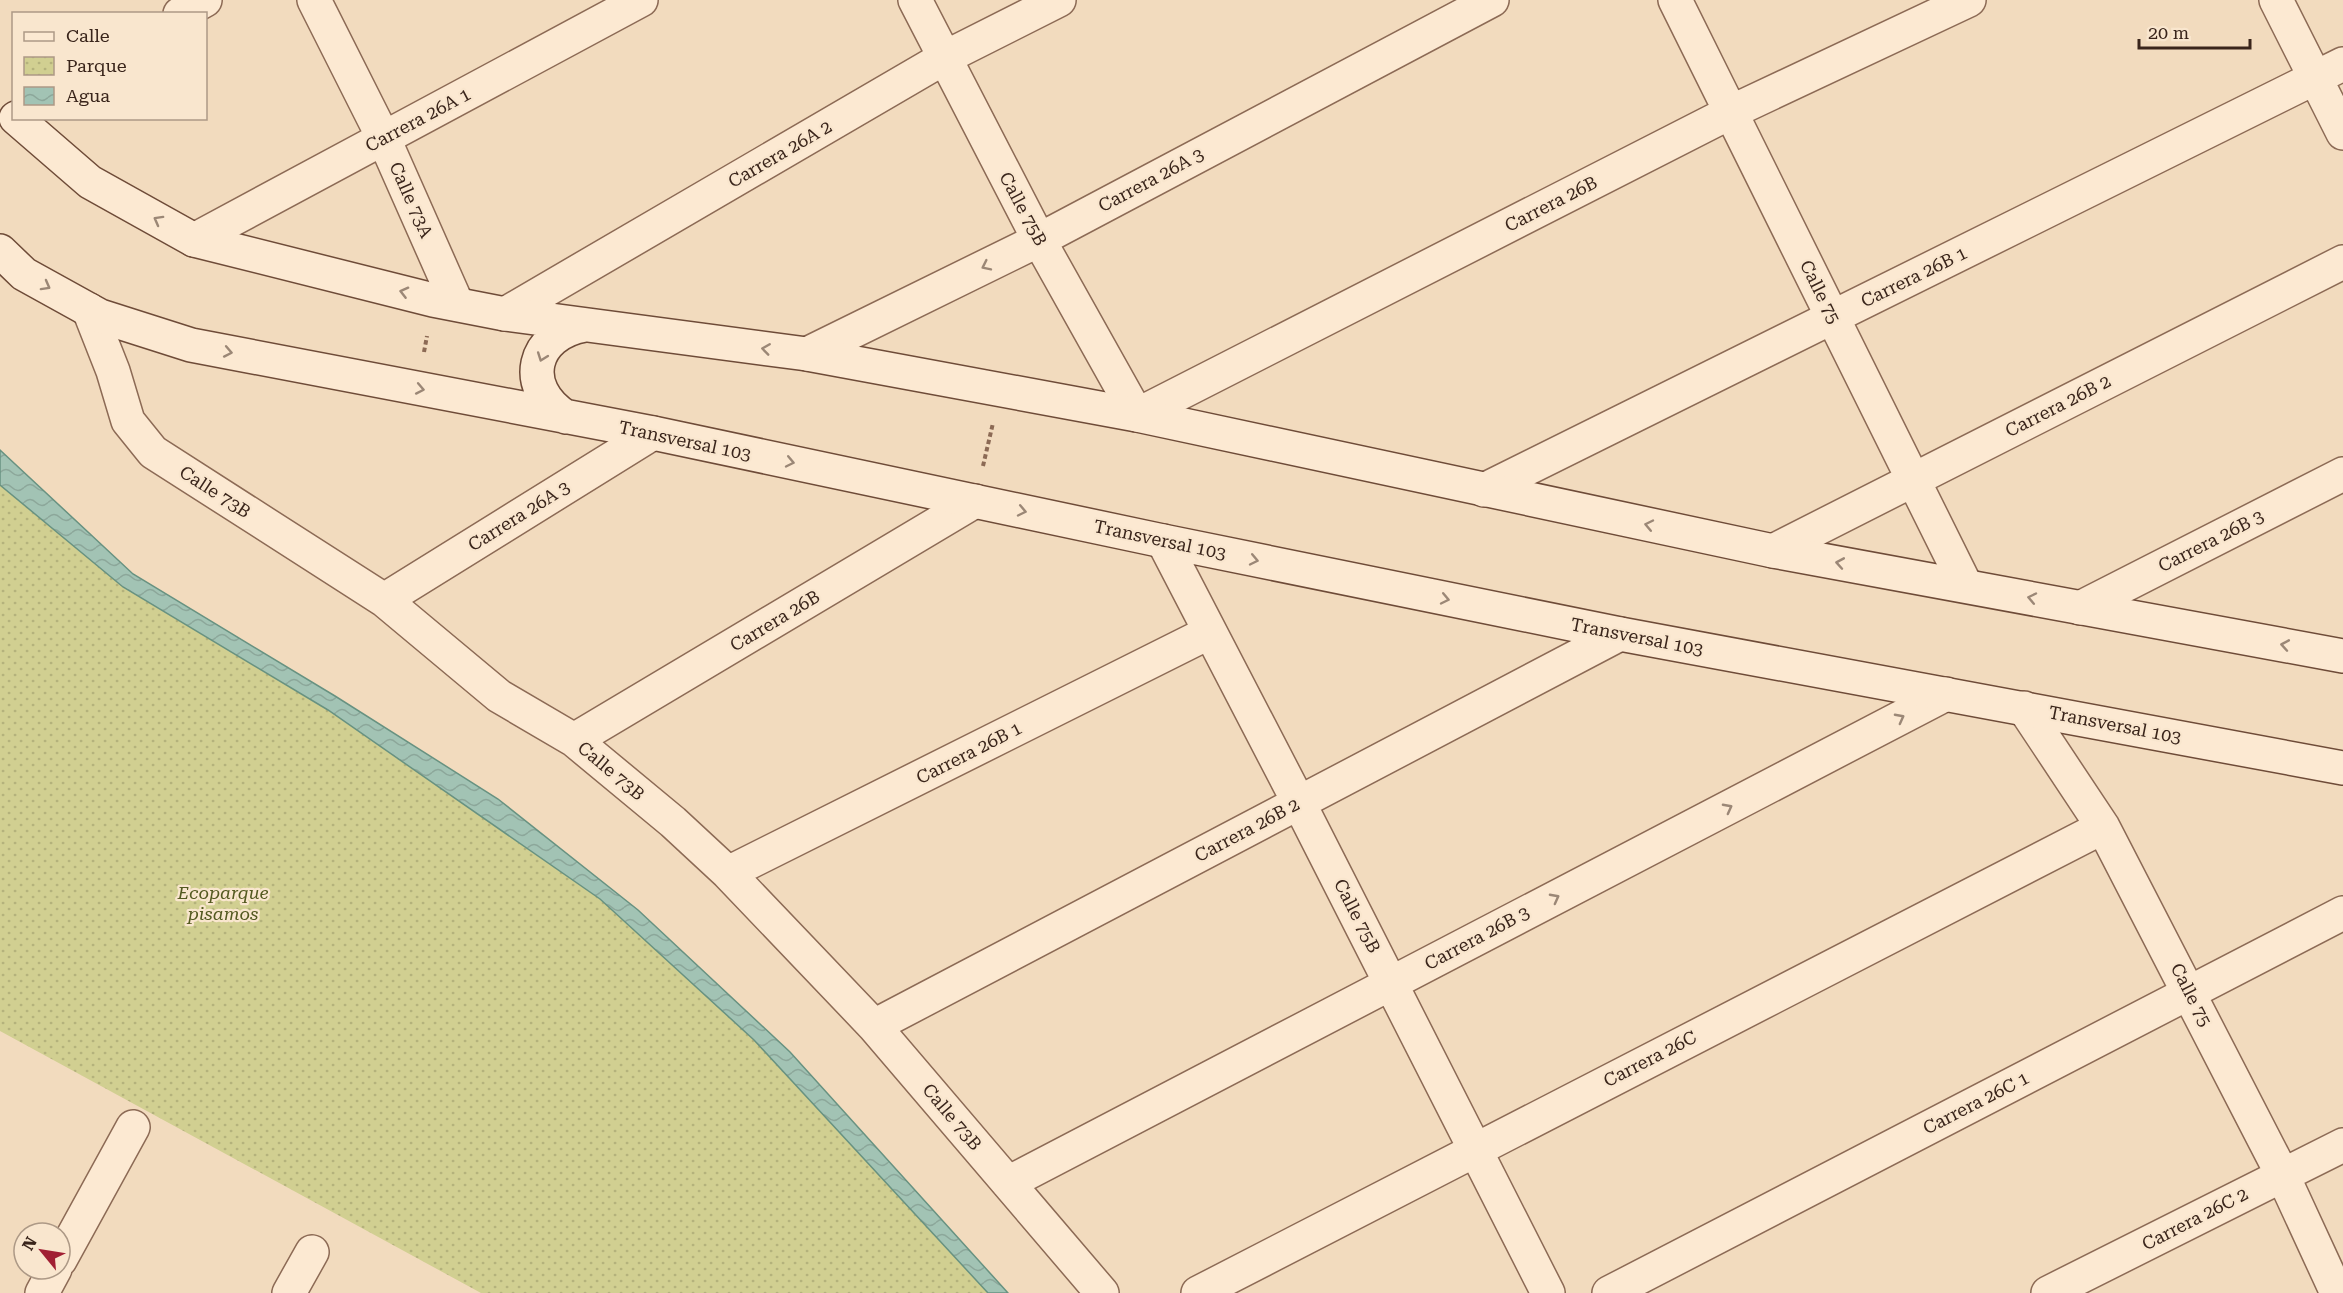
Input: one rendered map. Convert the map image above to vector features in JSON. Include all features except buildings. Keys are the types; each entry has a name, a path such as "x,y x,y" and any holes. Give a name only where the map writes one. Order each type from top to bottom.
{"street":[{"path":"184,12 206,0"},
{"name":"Calle 73A","path":"314,0 384,139 445,302"},
{"name":"Carrera 26A 1","path":"194,240 641,0"},
{"name":"Calle 75B","path":"915,0 1039,240 1137,415"},
{"name":"Carrera 26A 2","path":"505,314 944,58 1059,0"},
{"name":"Carrera 26A 3","path":"807,354 1039,240 1491,0"},
{"name":"Calle 75","path":"1675,0 1965,584"},
{"name":"Carrera 26B","path":"1137,415 1731,112 1969,0"},
{"path":"2276,0 2329,71 2343,133"},
{"name":"Carrera 26B 1","path":"1484,490 2329,71"},
{"path":"22,120 90,182 194,240 445,302 505,314 807,354 1137,415 1773,551 1965,584 2079,608 2343,656"},
{"name":"Transversal 103","path":"0,251 24,274 100,316 191,345 653,433 1163,541 1620,634 2343,768"},
{"name":"Carrera 26B 2","path":"1773,551 2343,262"},
{"name":"Calle 73B","path":"89,310 113,371 128,421 153,452 384,600 499,696 574,740 673,822 728,873 874,1026 1102,1293"},
{"path":"566,417 555,410 542,395 538,383 538,363 547,344 556,335 571,327 585,325"},
{"name":"Carrera 26A 3","path":"384,600 653,433"},
{"name":"Carrera 26B 3","path":"2079,608 2343,474"},
{"name":"Carrera 26B","path":"574,740 975,501"},
{"name":"Calle 75B","path":"1163,541 1548,1293"},
{"name":"Carrera 26B 1","path":"728,873 1210,632"},
{"name":"Carrera 26B 2","path":"874,1026 1620,634"},
{"name":"Carrera 26B 3","path":"1008,1183 1946,694"},
{"name":"Calle 75","path":"2024,708 2103,827 2283,1176 2337,1293"},
{"name":"Carrera 26C","path":"1198,1293 2103,827"},
{"name":"Carrera 26C 1","path":"1609,1293 2343,913"},
{"path":"72,1238 133,1127"},
{"name":"Carrera 26C 2","path":"2048,1293 2343,1145"},
{"path":"290,1293 312,1252"}],"path":[{"path":"418,388 445,302"},
{"path":"975,501 1000,390"}],"green space":[{"name":"Ecoparque pisamos","path":"0,485 123,587 328,710 600,899 754,1040 988,1293 481,1293 0,1031"}],"water":[{"path":"0,450 133,574 335,696 498,799 638,910 790,1052 1008,1293 988,1293 754,1040 600,899 328,710 123,587 0,485"}]}
